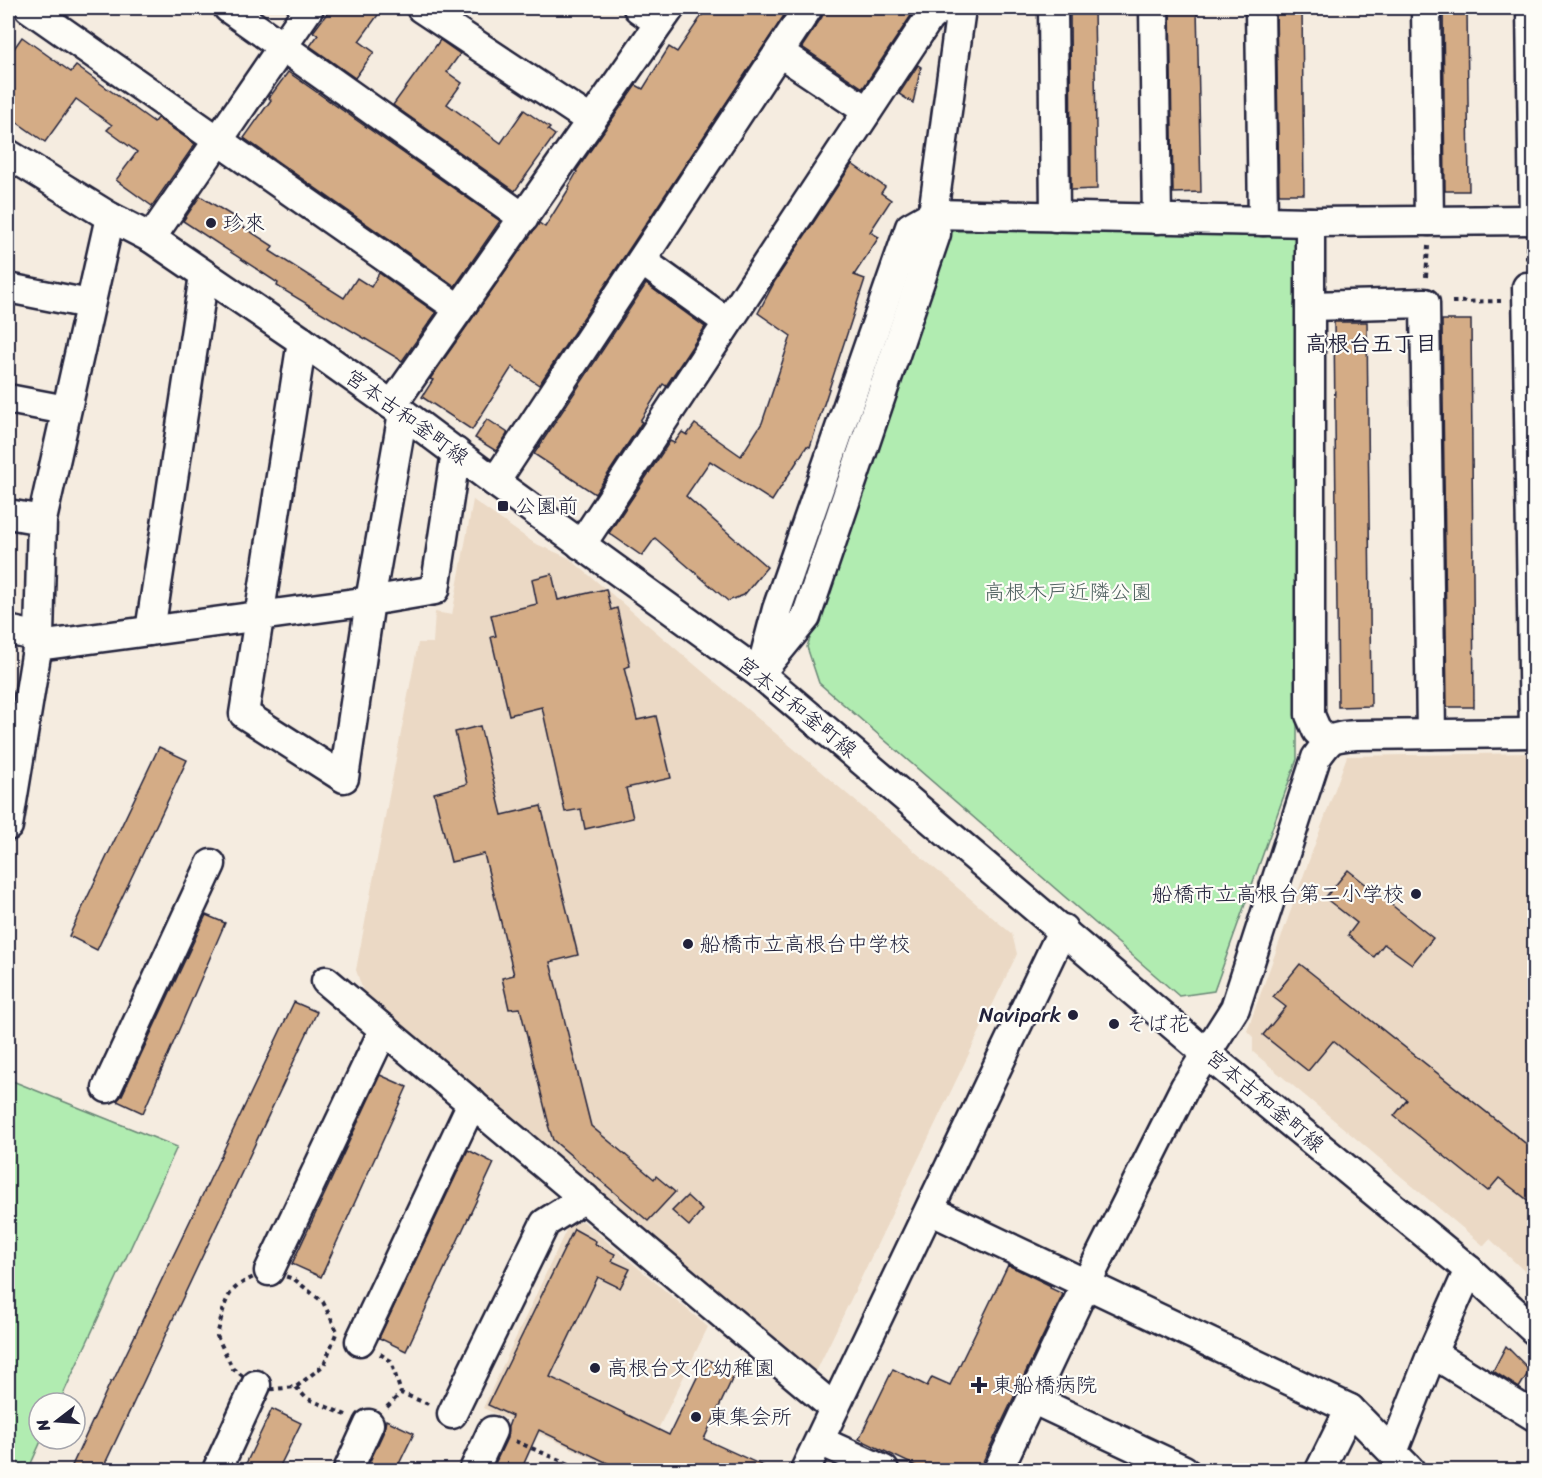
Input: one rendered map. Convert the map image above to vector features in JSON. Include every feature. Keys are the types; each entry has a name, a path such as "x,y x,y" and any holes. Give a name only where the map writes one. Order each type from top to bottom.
{"street":[{"path":"29,8 459,309"},
{"path":"228,8 524,218"},
{"path":"151,238 309,8"},
{"path":"421,8 590,120"},
{"path":"495,482 808,8"},
{"path":"581,545 929,18 941,8"},
{"path":"760,674 806,617 936,234 933,214 961,8"},
{"path":"1053,8 1055,217"},
{"path":"1154,8 1157,219"},
{"path":"1260,8 1263,221"},
{"path":"1426,8 1430,221"},
{"path":"933,214 1310,222 1532,220 1531,8"},
{"path":"302,341 244,714 344,778 398,409 459,309 590,120 656,13"},
{"path":"779,52 867,111"},
{"name":"宮本古和釜町線","path":"8,154 110,217 151,238 302,341 760,674 1063,929 1207,1054 1469,1270 1534,1330"},
{"path":"8,826 12,775 39,641 42,520 110,217"},
{"path":"1310,222 1310,715 1317,731 1328,741"},
{"path":"642,261 727,322"},
{"path":"150,631 204,275"},
{"path":"8,288 89,304"},
{"path":"998,1470 1086,1284 1185,1087 1235,1008 1316,758 1328,741 1336,737 1356,735 1534,733 1530,291"},
{"path":"1310,306 1425,303 1431,734"},
{"path":"8,399 66,411"},
{"path":"8,630 39,641 150,631 435,590 456,452"},
{"path":"8,514 42,520"},
{"path":"107,1088 211,864"},
{"path":"805,1470 1063,929"},
{"path":"326,981 834,1408"},
{"path":"269,1271 384,1029"},
{"path":"360,1341 472,1103"},
{"path":"452,1414 545,1223 585,1198"},
{"path":"930,1210 1350,1409 1402,1461 1432,1353 1469,1270"},
{"path":"1432,1353 1534,1416"},
{"path":"217,1470 256,1385"},
{"path":"1032,1399 1184,1470"},
{"path":"1320,1470 1350,1409"},
{"path":"348,1470 369,1424"},
{"path":"474,1470 492,1431"},
{"path":"820,1441 884,1470"}],"path":[{"path":"1430,221 1425,303 1530,291 1532,220"},
{"path":"269,1271 294,1279 323,1302 338,1331 324,1365 296,1387 263,1390 256,1385 233,1368 217,1336 227,1296 246,1279 269,1271"}],"shaded area":[{"name":"船橋市立高根台中学校","path":"473,500 534,543 569,558 1012,934 1017,954 813,1378 366,1000 356,970 418,643 433,643 435,612 452,615"},
{"name":"船橋市立高根台第二小学校","path":"1534,753 1534,1280 1490,1239 1484,1246 1253,1052 1253,1037 1247,1031 1347,756"},
{"name":"高根台文化幼稚園","path":"583,1221 708,1327 638,1470 619,1470 483,1408 569,1224"}],"green space":[{"name":"高根木戸近隣公園","path":"953,231 1298,231 1297,759 1214,991 1179,996 819,683 807,647 946,239"},
{"path":"10,1080 177,1147 65,1391 27,1391 27,1451 37,1451 29,1468 8,1458 8,1089"}],"building":[{"path":"331,8 383,8 359,41 374,52 355,78 310,46 318,35 313,32"},
{"path":"707,8 789,8 539,385 512,367 472,430 422,397 433,380 430,379 539,223 545,227 570,187 576,171 636,85 643,89 669,47 677,52"},
{"path":"824,8 916,8 863,88 802,47 822,17"},
{"path":"1070,8 1094,8 1097,189 1071,190"},
{"path":"1170,8 1197,8 1201,192 1173,193"},
{"path":"1276,8 1302,8 1304,194 1279,194"},
{"path":"1443,8 1467,8 1469,191 1445,191"},
{"path":"22,37 71,72 76,66 154,122 157,118 195,144 152,206 116,180 137,152 107,130 112,125 76,99 45,142 8,116 8,57"},
{"path":"440,40 460,54 447,72 462,83 447,104 501,143 524,110 550,128 548,130 555,135 515,191 393,105"},
{"path":"918,65 921,67 913,103 899,94"},
{"path":"288,72 500,221 455,286 244,138"},
{"path":"852,164 885,187 881,193 891,200 870,232 879,237 854,275 865,279 810,447 807,446 772,501 710,461 686,496 767,567 744,595 728,601 655,538 642,556 609,533 670,441 674,443 682,432 687,435 695,424 741,456 762,423 791,336 758,313 775,281"},
{"path":"200,196 239,220 237,223 273,246 270,251 344,298 357,278 371,287 379,273 436,313 402,361 277,286 278,283 183,221"},
{"path":"646,284 705,327 666,386 663,384 640,421 642,422 595,494 534,454"},
{"path":"1442,320 1471,320 1474,707 1447,707"},
{"path":"1334,322 1367,322 1371,706 1338,707"},
{"path":"487,419 508,433 496,451 475,438"},
{"path":"552,574 558,600 606,589 611,610 617,608 630,666 624,668 637,720 656,716 671,778 626,788 633,818 585,829 581,809 565,812 542,707 509,715 491,637 496,636 491,615 537,604 532,579"},
{"path":"480,726 502,815 541,806 578,955 550,962 591,1126 654,1179 656,1176 675,1192 648,1221 553,1140 520,1008 509,1009 502,978 514,975 484,854 451,862 434,793 467,784 455,732"},
{"path":"159,747 187,760 97,950 69,936"},
{"path":"1348,870 1433,938 1412,964 1384,944 1374,957 1348,935 1357,923 1325,898"},
{"path":"206,915 225,923 143,1113 117,1101 122,1095"},
{"path":"1300,964 1534,1150 1534,1205 1499,1178 1488,1191 1394,1116 1407,1100 1333,1041 1308,1071 1263,1035 1286,1007 1273,997"},
{"path":"294,1002 317,1012 102,1470 70,1470 79,1451 87,1451 87,1433"},
{"path":"380,1075 407,1087 321,1277 292,1264"},
{"path":"468,1150 494,1163 406,1351 379,1338"},
{"path":"687,1196 702,1210 689,1226 672,1211"},
{"path":"574,1229 596,1241 595,1244 615,1254 612,1261 630,1269 620,1288 598,1277 550,1377 669,1435 706,1359 735,1373 704,1439 772,1470 622,1470 539,1430 521,1470 492,1470 507,1438 512,1416 488,1405"},
{"path":"1008,1265 1063,1294 979,1470 924,1470 859,1439 893,1369 927,1386 932,1377 950,1385"},
{"path":"1506,1346 1530,1370 1519,1388 1493,1371"},
{"path":"272,1409 301,1423 278,1470 243,1470"},
{"path":"386,1420 414,1433 396,1470 366,1470 384,1431"}],"place":[{"name":"珍來","path":"211,223"},
{"name":"公園前","path":"503,506"},
{"name":"船橋市立高根台第二小学校","path":"1416,894"},
{"name":"船橋市立高根台中学校","path":"688,944"},
{"name":"Navipark","path":"1073,1015"},
{"name":"そば花","path":"1114,1024"},
{"name":"高根台文化幼稚園","path":"595,1368"},
{"name":"東船橋病院","path":"979,1385"},
{"name":"東集会所","path":"696,1417"}],"district":[{"name":"高根台五丁目","path":"1371,343"}]}
